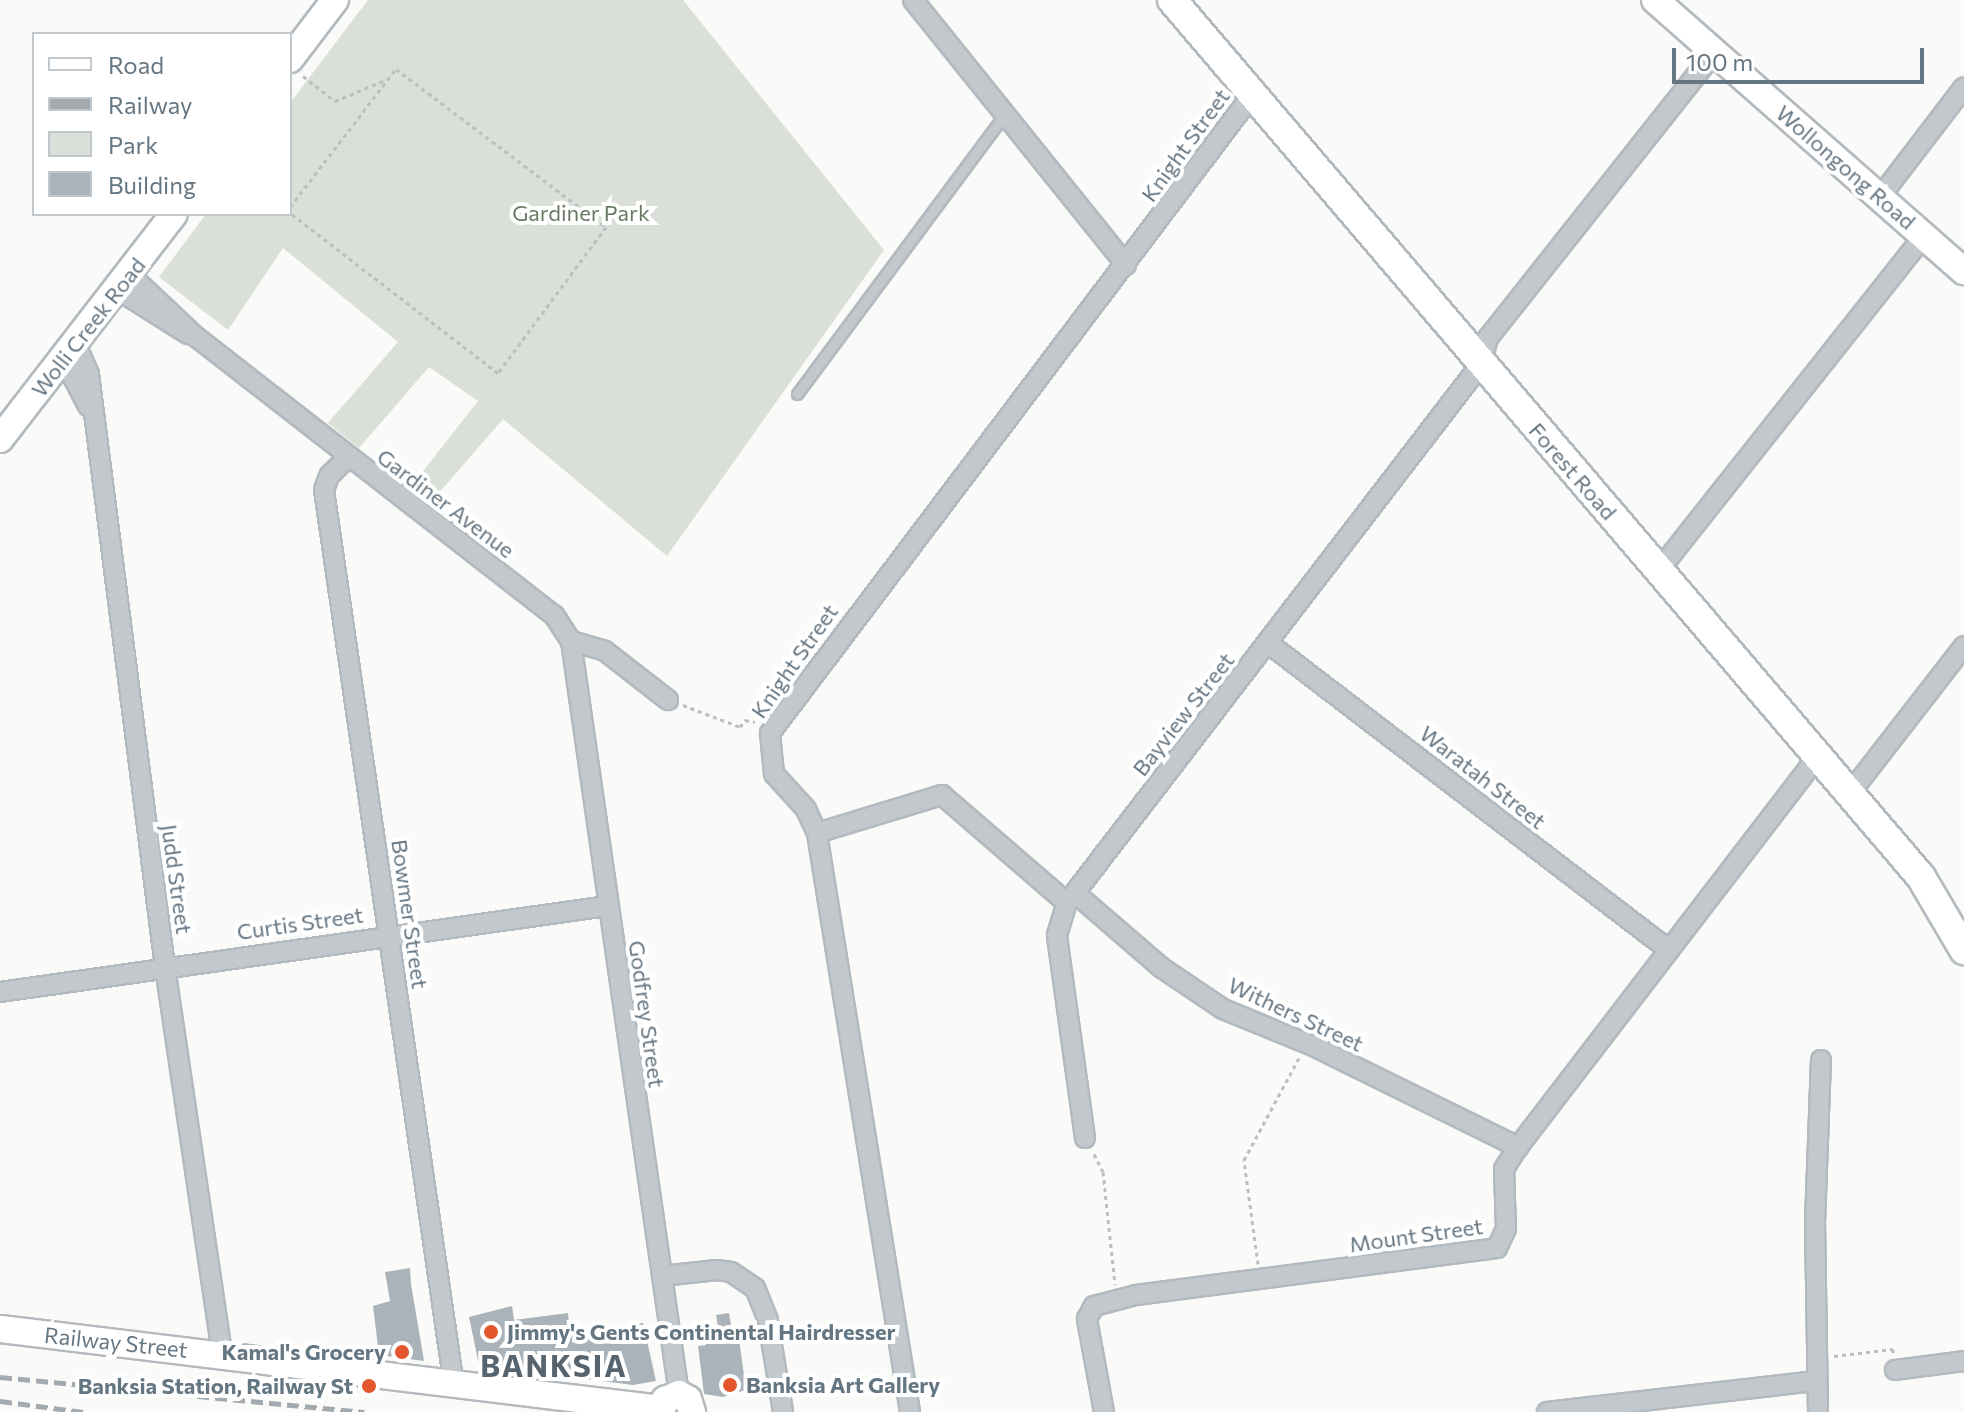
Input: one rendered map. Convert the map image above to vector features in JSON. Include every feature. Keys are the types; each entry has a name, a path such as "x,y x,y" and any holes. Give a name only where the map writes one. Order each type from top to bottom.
{"main road":[{"name":"Forest Road","path":"1172,0 1921,877 1964,950"}],"street":[{"path":"295,66 335,0"},
{"path":"913,0 1126,265"},
{"name":"Wollongong Road","path":"1655,0 1964,271"},
{"name":"Bayview Street","path":"1085,1138 1057,935 1071,898 1481,364 1488,338 1715,52"},
{"path":"1880,197 1964,87"},
{"name":"Knight Street","path":"910,1412 817,833 806,809 774,774 770,733 928,519 1126,265 1252,95"},
{"name":"Wolli Creek Road","path":"0,439 173,216"},
{"path":"1659,570 1924,236"},
{"name":"Gardiner Avenue","path":"124,282 347,458 554,615 571,641"},
{"name":"Judd Street","path":"70,352 89,374 89,409 165,967 222,1354"},
{"name":"Bowmer Street","path":"347,458 329,476 324,490 454,1385"},
{"path":"571,641 605,651 668,700"},
{"name":"Godfrey Street","path":"571,641 662,1276 673,1407"},
{"name":"Waratah Street","path":"1268,643 1669,950"},
{"path":"1850,793 1964,646"},
{"name":"Mount Street","path":"1104,1412 1087,1319 1094,1306 1260,1279 1493,1251 1506,1235 1503,1177 1518,1147 1818,756"},
{"name":"Withers Street","path":"817,833 942,795 1176,979 1223,1009 1307,1044 1518,1147"},
{"name":"Curtis Street","path":"0,992 607,906"},
{"path":"1818,1412 1816,1358 1821,1060"},
{"path":"662,1276 717,1270 731,1272 755,1288 768,1321 783,1412"},
{"path":"0,1320 0,1330"},
{"name":"Railway Street","path":"0,1330 222,1354 454,1385 673,1407"},
{"path":"1895,1370 1964,1361"},
{"path":"1547,1412 1816,1381"}],"lane":[{"path":"797,394 1006,113"}],"path":[{"path":"295,66 322,96 335,101 385,80"},
{"path":"292,204 396,69 606,227 498,373 292,215"},
{"path":"668,700 740,727 745,720"},
{"path":"1260,1279 1244,1160 1307,1044"},
{"path":"1085,1138 1103,1172 1116,1300"},
{"path":"1816,1358 1893,1349 1895,1370"}],"green space":[{"name":"Gardiner Park","path":"368,0 683,0 884,250 667,556 503,419 433,500 413,484 478,401 429,367 359,448 328,423 398,342 283,248 228,330 159,277 205,216 292,216 292,100"}],"building":[{"path":"410,1268 424,1361 379,1355 373,1306 390,1301 385,1272"},
{"path":"512,1306 514,1320 568,1313 569,1323 577,1322 579,1333 643,1323 656,1381 633,1385 479,1365 469,1317"},
{"path":"729,1313 732,1332 738,1331 746,1390 723,1397 704,1394 698,1346 706,1345 705,1335 719,1333 716,1315"}],"railway":[{"path":"0,1377 364,1412"},
{"path":"0,1401 83,1412"}],"place":[{"name":"Jimmy's Gents Continental Hairdresser","path":"491,1332"},
{"name":"Kamal's Grocery","path":"402,1352"},
{"name":"Banksia Art Gallery","path":"730,1385"},
{"name":"Banksia Station, Railway St","path":"369,1386"}],"district":[{"name":"BANKSIA","path":"554,1365"}]}
